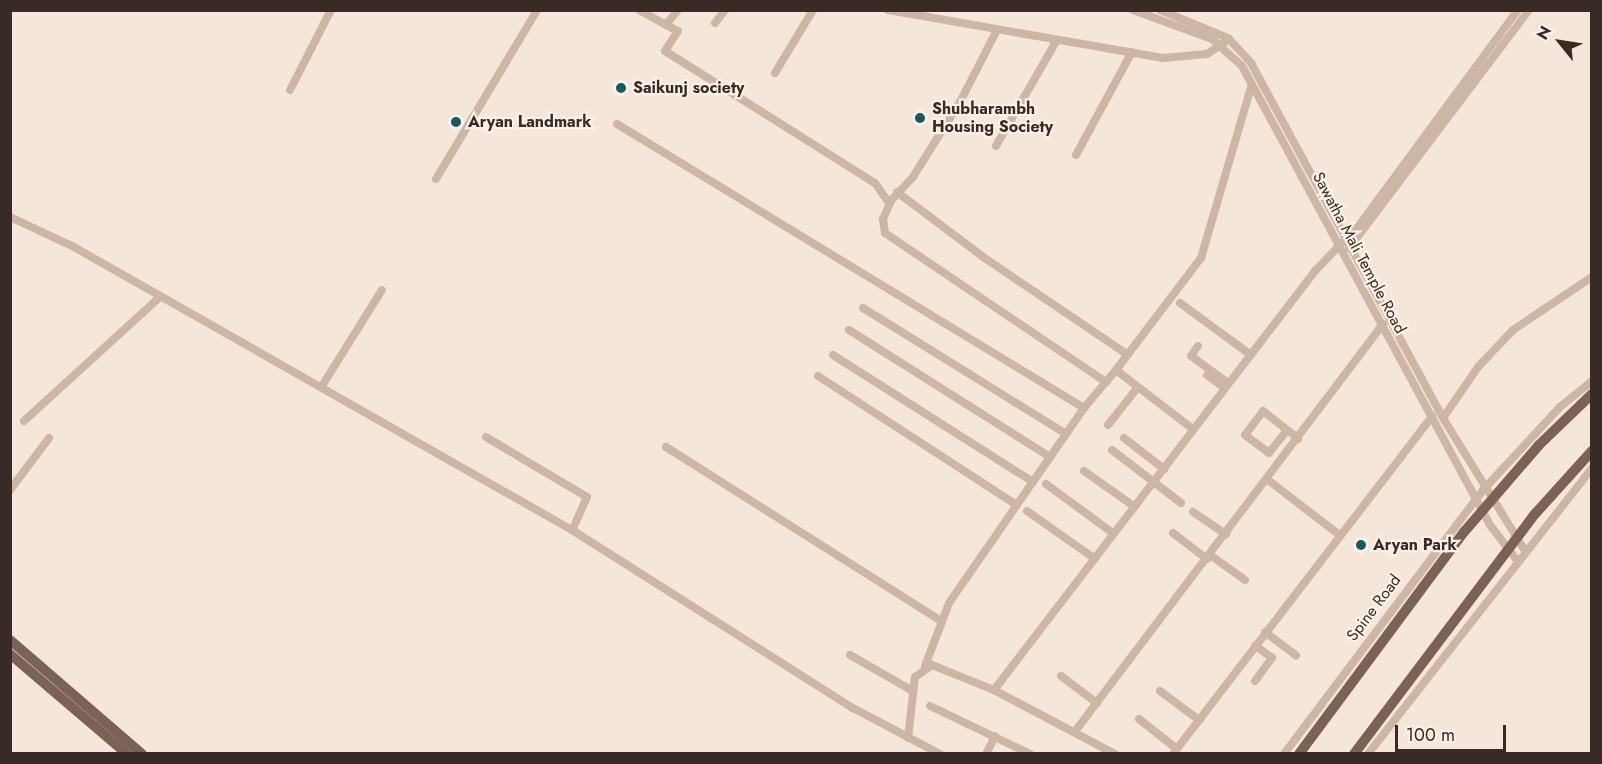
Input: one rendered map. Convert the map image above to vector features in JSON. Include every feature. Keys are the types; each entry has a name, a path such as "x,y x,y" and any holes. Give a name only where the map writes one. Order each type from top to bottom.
{"main road":[{"name":"Spine Road","path":"1299,753 1482,510 1539,445 1592,394"},
{"path":"1354,753 1516,538 1592,451"},
{"path":"1535,514 1545,522"},
{"path":"10,640 142,753"},
{"path":"10,654 128,753"}],"street":[{"path":"290,90 332,10"},
{"path":"436,179 537,10"},
{"path":"639,10 678,31 665,51 879,189 889,203"},
{"path":"666,25 678,10"},
{"path":"715,23 725,10"},
{"path":"775,73 813,10"},
{"path":"888,10 1056,40 1184,58 1225,42"},
{"name":"Sawatha Mali Temple Road","path":"1133,10 1225,42 1252,84 1484,489 1524,549"},
{"name":"Sawatha Mali Temple Road","path":"1160,10 1225,42 1251,63 1383,324 1482,510 1516,559"},
{"path":"1345,246 1518,10"},
{"path":"994,690 1251,355 1345,246 1529,10"},
{"path":"997,30 960,102 913,177 889,203 883,219 890,238 1106,382"},
{"path":"996,146 1056,40"},
{"path":"1076,155 1132,52"},
{"path":"909,738 915,677 925,666 940,620 1084,408 1116,370 1201,258 1252,84"},
{"path":"617,124 1084,408"},
{"path":"897,192 986,259 1127,354"},
{"path":"10,217 322,386 573,531 909,738 940,753"},
{"path":"1443,418 1507,336 1592,277"},
{"path":"322,386 382,290"},
{"path":"24,421 160,297"},
{"path":"1180,303 1251,355"},
{"path":"863,308 1066,434"},
{"path":"1076,730 1268,480 1383,324"},
{"path":"849,330 1050,457"},
{"path":"1198,346 1191,356 1227,386"},
{"path":"832,355 1033,482"},
{"path":"1116,370 1193,429"},
{"path":"1207,375 1227,386"},
{"path":"818,376 1017,505"},
{"name":"Spine Road","path":"1284,753 1476,498 1560,407 1592,381"},
{"path":"1108,425 1138,387"},
{"path":"1287,430 1269,453 1245,435 1263,411 1298,438"},
{"path":"1139,719 1175,751 1338,534 1432,416"},
{"path":"486,437 587,497 573,531"},
{"path":"10,490 49,438"},
{"path":"1124,438 1164,469"},
{"path":"666,447 940,620"},
{"path":"1112,450 1181,502"},
{"path":"1368,753 1545,522 1592,468"},
{"path":"1084,471 1135,507"},
{"path":"1268,480 1338,534"},
{"path":"1046,483 1114,534"},
{"path":"1027,511 1095,559"},
{"path":"1193,512 1226,534"},
{"path":"1173,533 1245,580"},
{"path":"1265,632 1296,655"},
{"path":"1255,681 1272,658 1256,645"},
{"path":"850,655 913,691"},
{"path":"925,666 994,690 1076,730 1115,753"},
{"path":"1061,676 1096,703"},
{"path":"1160,691 1199,720"},
{"path":"930,706 1030,753"},
{"path":"986,753 994,736"}],"place":[{"name":"Saikunj society","path":"621,88"},
{"name":"Shubharambh Housing Society","path":"920,118"},
{"name":"Aryan Landmark","path":"456,122"},
{"name":"Aryan Park","path":"1361,545"}]}
